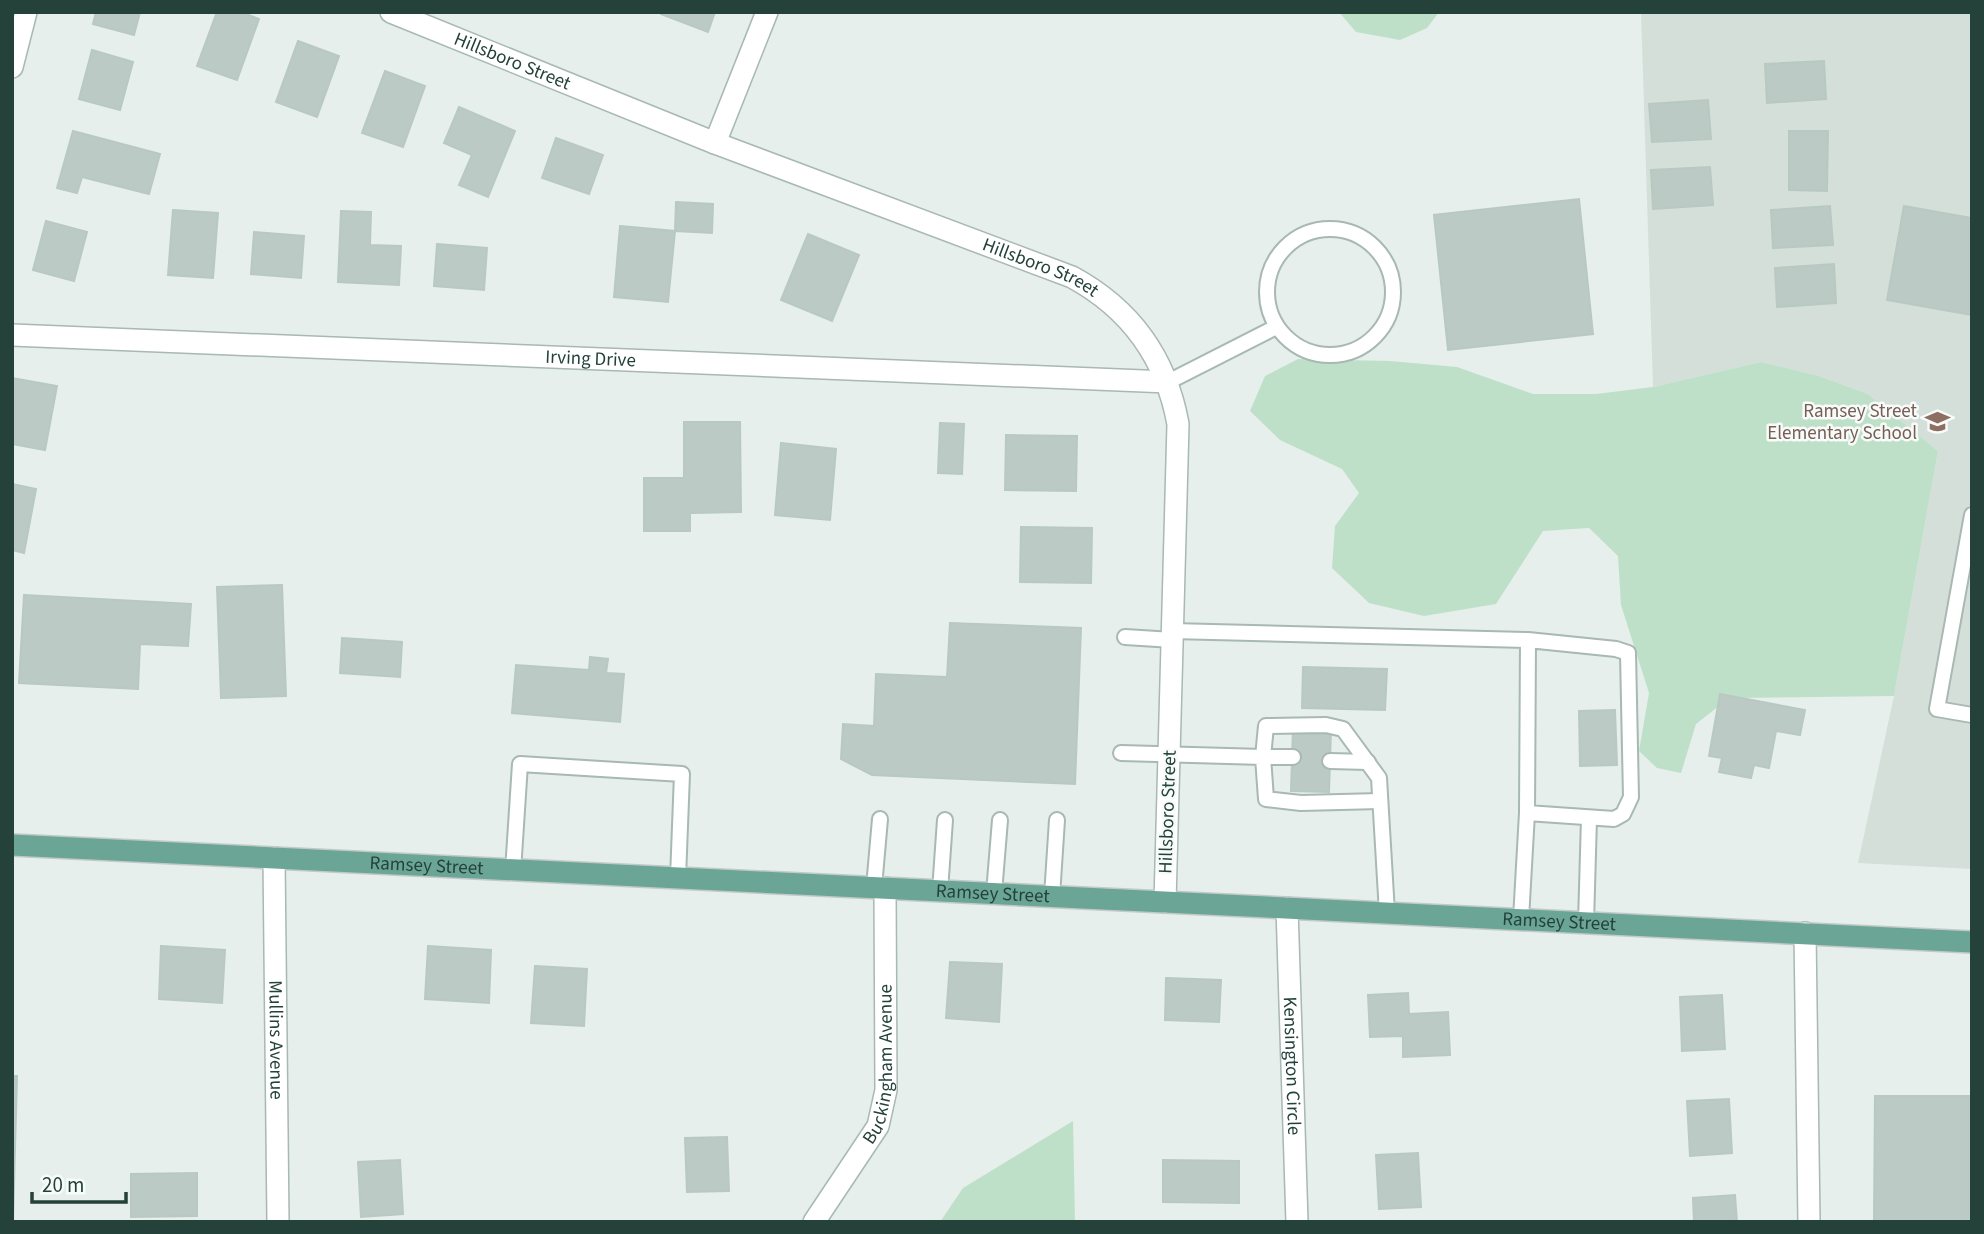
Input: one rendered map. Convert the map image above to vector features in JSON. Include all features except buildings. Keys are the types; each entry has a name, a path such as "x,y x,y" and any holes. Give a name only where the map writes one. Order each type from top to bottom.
{"main road":[{"name":"Ramsey Street","path":"12,845 1972,942"}],"street":[{"path":"12,67 26,12"},
{"name":"Hillsboro Street","path":"391,12 715,143 1072,277 1091,287 1125,315 1152,349 1168,382 1178,424 1165,902"},
{"path":"715,143 767,12"},
{"name":"Irving Drive","path":"12,335 1168,382"},
{"name":"Mullins Avenue","path":"274,858 278,1222"},
{"name":"Buckingham Avenue","path":"814,1222 878,1126 884,1105 886,1090 879,888"},
{"name":"Kensington Circle","path":"1287,908 1297,1222"},
{"path":"1805,933 1809,1222"}],"lane":[{"path":"1317,229 1338,229 1357,234 1374,246 1386,262 1393,281 1393,303 1385,323 1372,339 1354,350 1333,355 1312,352 1293,342 1276,327 1269,307 1268,287 1272,268 1283,250 1299,237 1317,229"},
{"path":"1168,382 1276,327"},
{"path":"1972,515 1937,709 1972,715"},
{"path":"1125,637 1528,640 1616,649 1628,653 1631,797 1623,814 1614,819 1527,813"},
{"path":"1521,919 1527,813 1528,640"},
{"path":"1380,801 1301,803 1266,799 1263,757 1266,726 1326,724 1343,729 1379,778 1387,913"},
{"path":"1121,753 1293,757"},
{"path":"1330,761 1367,762"},
{"path":"513,871 520,764 682,774 678,878"},
{"path":"1586,923 1589,818"},
{"path":"879,888 880,819"},
{"path":"940,891 945,820"},
{"path":"994,893 1000,820"},
{"path":"1052,896 1057,820"}],"shaded area":[{"name":"Ramsey Street Elementary School","path":"1641,12 1972,12 1972,869 1858,863 1894,696 1938,451 1868,394 1819,376 1761,362 1653,387"}],"green space":[{"path":"1339,12 1439,12 1427,28 1400,40 1356,32"},
{"path":"1298,359 1390,361 1457,367 1533,394 1596,394 1653,387 1761,362 1819,376 1868,394 1938,451 1894,696 1729,698 1696,724 1681,773 1657,768 1639,751 1649,693 1621,605 1618,556 1589,528 1543,531 1496,604 1424,616 1369,603 1332,568 1335,526 1359,493 1342,469 1280,440 1250,411 1265,376"},
{"path":"1073,1121 1075,1222 940,1222 963,1188"}],"place":[{"name":"Ramsey Street Elementary School","path":"1937,422"}]}
